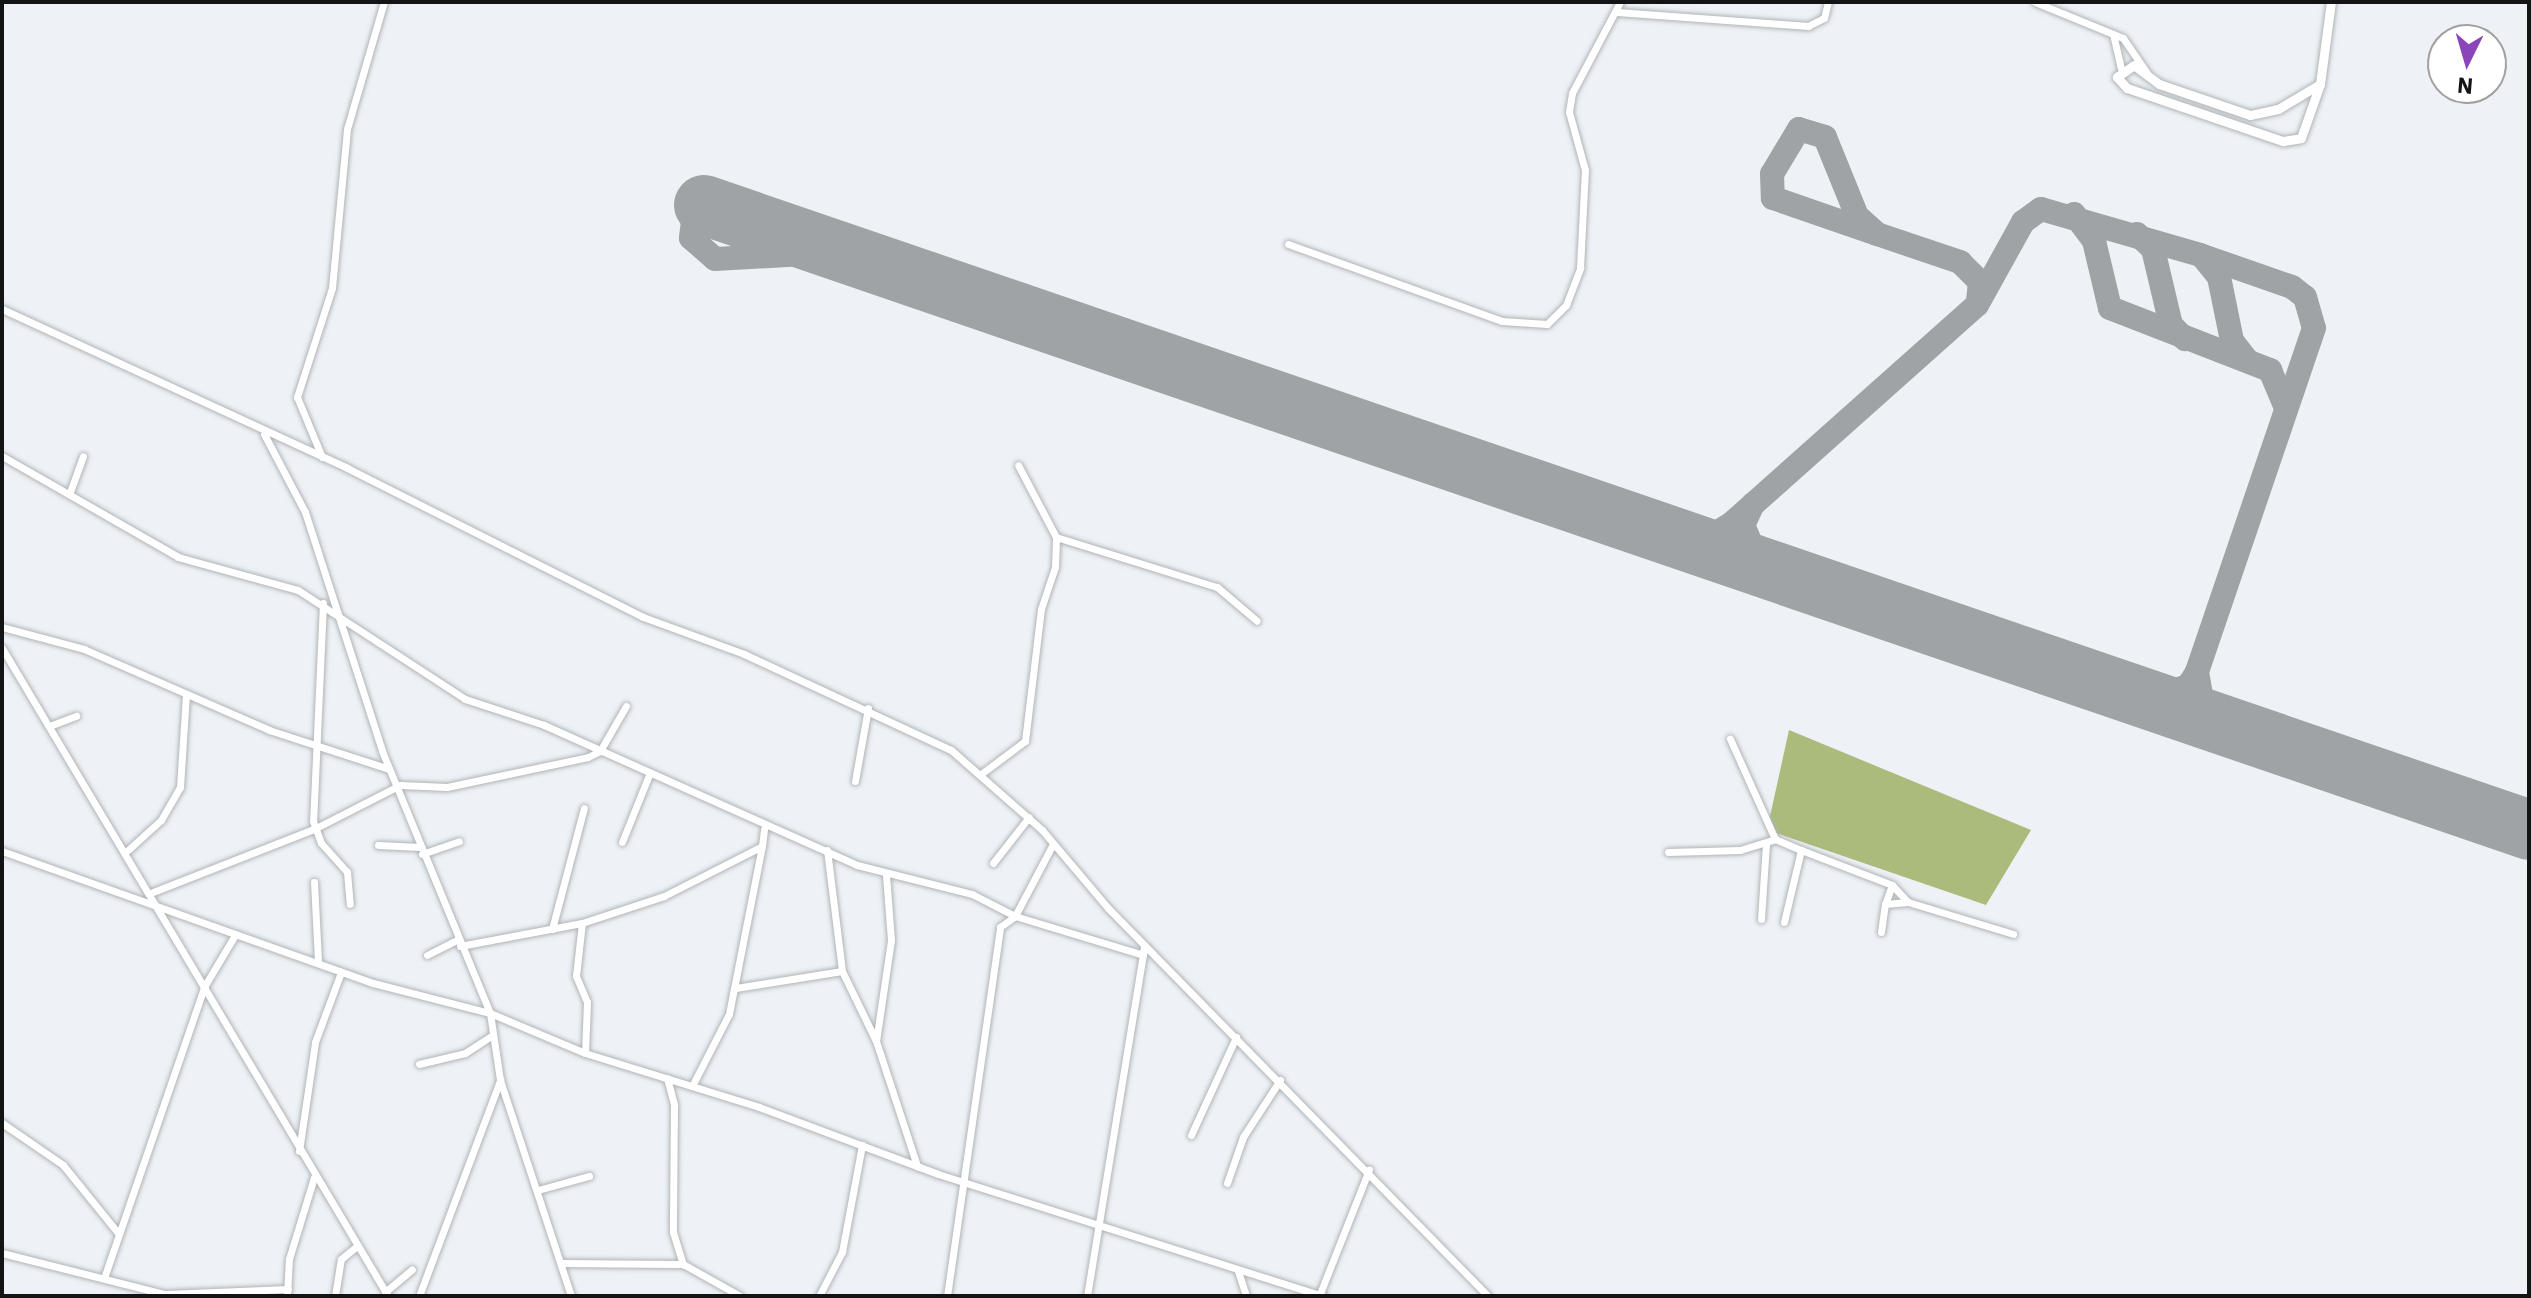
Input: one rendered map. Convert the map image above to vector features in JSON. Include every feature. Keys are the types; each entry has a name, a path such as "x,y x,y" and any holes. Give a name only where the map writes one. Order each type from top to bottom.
{"street":[{"path":"322,457 297,397 332,288 347,129 384,2"},
{"path":"1288,244 1502,321 1547,324 1566,305 1580,268 1585,170 1569,112 1572,93 1620,2"},
{"path":"1666,12 1671,2"},
{"path":"1617,12 1666,12 1808,26 1824,18 1828,2"},
{"path":"2035,2 2113,34 2147,73"},
{"path":"2113,34 2121,68 2117,77 2127,88 2283,141 2306,135 2320,84 2331,2"},
{"path":"2121,68 2147,73 2250,115 2278,109 2320,84"},
{"path":"2,309 264,434 322,457 643,617 868,708 951,750 1029,817 1143,950 1280,1080 1369,1170 1479,1292 1488,1296"},
{"path":"264,434 305,512 389,769 400,785 421,850 490,1013 491,1036 500,1080 571,1296"},
{"path":"2,456 70,492 178,557 323,603 435,683 600,751 764,829 827,850 886,875 972,894 1015,916 1143,950"},
{"path":"70,492 83,456"},
{"path":"981,774 1025,741 1056,537 1018,465"},
{"path":"1056,537 1217,587 1257,621"},
{"path":"323,603 314,829 347,872 350,904"},
{"path":"2,627 84,649 186,694 318,746 389,769"},
{"path":"2,648 153,892 314,1177 386,1294 412,1269"},
{"path":"128,850 161,820 180,787 186,694"},
{"path":"153,892 314,829 400,785 447,787 600,751 626,706"},
{"path":"855,781 868,708"},
{"path":"52,725 76,716"},
{"path":"1730,739 1775,839 1892,885 1908,902"},
{"path":"622,842 649,775"},
{"path":"552,929 584,808"},
{"path":"993,863 1007,855 1029,817"},
{"path":"692,1086 736,988 764,829"},
{"path":"1668,852 1766,844 1775,839"},
{"path":"378,845 421,850 459,841"},
{"path":"947,1296 959,1179 995,942 1015,916 1053,844"},
{"path":"1761,919 1766,844"},
{"path":"427,955 458,943 582,923 686,887 762,846"},
{"path":"827,850 842,971 876,1041 917,1166"},
{"path":"1784,922 1801,850"},
{"path":"2,851 158,903 235,935 318,961 341,972 490,1013 585,1053 692,1086 917,1166 1320,1296 1369,1170"},
{"path":"876,1041 891,940 886,875"},
{"path":"314,882 318,961"},
{"path":"1881,932 1885,904 1892,885"},
{"path":"1885,904 1908,902 2013,934"},
{"path":"582,923 576,976 587,1002 585,1053"},
{"path":"104,1278 204,987 235,935"},
{"path":"1087,1296 1143,950"},
{"path":"736,988 842,971"},
{"path":"299,1151 315,1042 341,972"},
{"path":"419,1064 465,1053 491,1036"},
{"path":"1191,1135 1236,1037"},
{"path":"667,1078 674,1105 673,1232 683,1264"},
{"path":"419,1296 500,1080"},
{"path":"1227,1183 1243,1137 1280,1080"},
{"path":"2,1123 63,1165 118,1233"},
{"path":"819,1296 842,1252 862,1145"},
{"path":"538,1190 589,1176"},
{"path":"2,1253 169,1295 287,1292 289,1259 314,1177"},
{"path":"335,1296 341,1259 357,1246"},
{"path":"562,1263 683,1264 740,1296"},
{"path":"1238,1271 1246,1296"}],"green space":[{"path":"1789,730 2031,830 1986,905 1767,830"}],"taxiway":[{"path":"1877,234 1857,216 1825,137 1799,129 1772,174 1773,198 1877,234 1960,262 1980,282 1978,302"},
{"path":"704,205 694,213 691,238 715,259 840,252"},
{"path":"1677,538 1710,537 1731,524 1977,305 2023,222 2041,209 2200,255 2292,287 2305,297 2314,328 2197,672 2189,685 2151,701"},
{"path":"2074,214 2094,241 2110,308 2270,370 2286,408"},
{"path":"2137,234 2153,249 2171,325 2185,339"},
{"path":"2202,256 2219,277 2232,341 2247,360"},
{"path":"1753,504 1743,525 1761,567"},
{"path":"2197,672 2203,707 2224,726"}],"runway":[{"path":"704,205 2529,830"}]}
